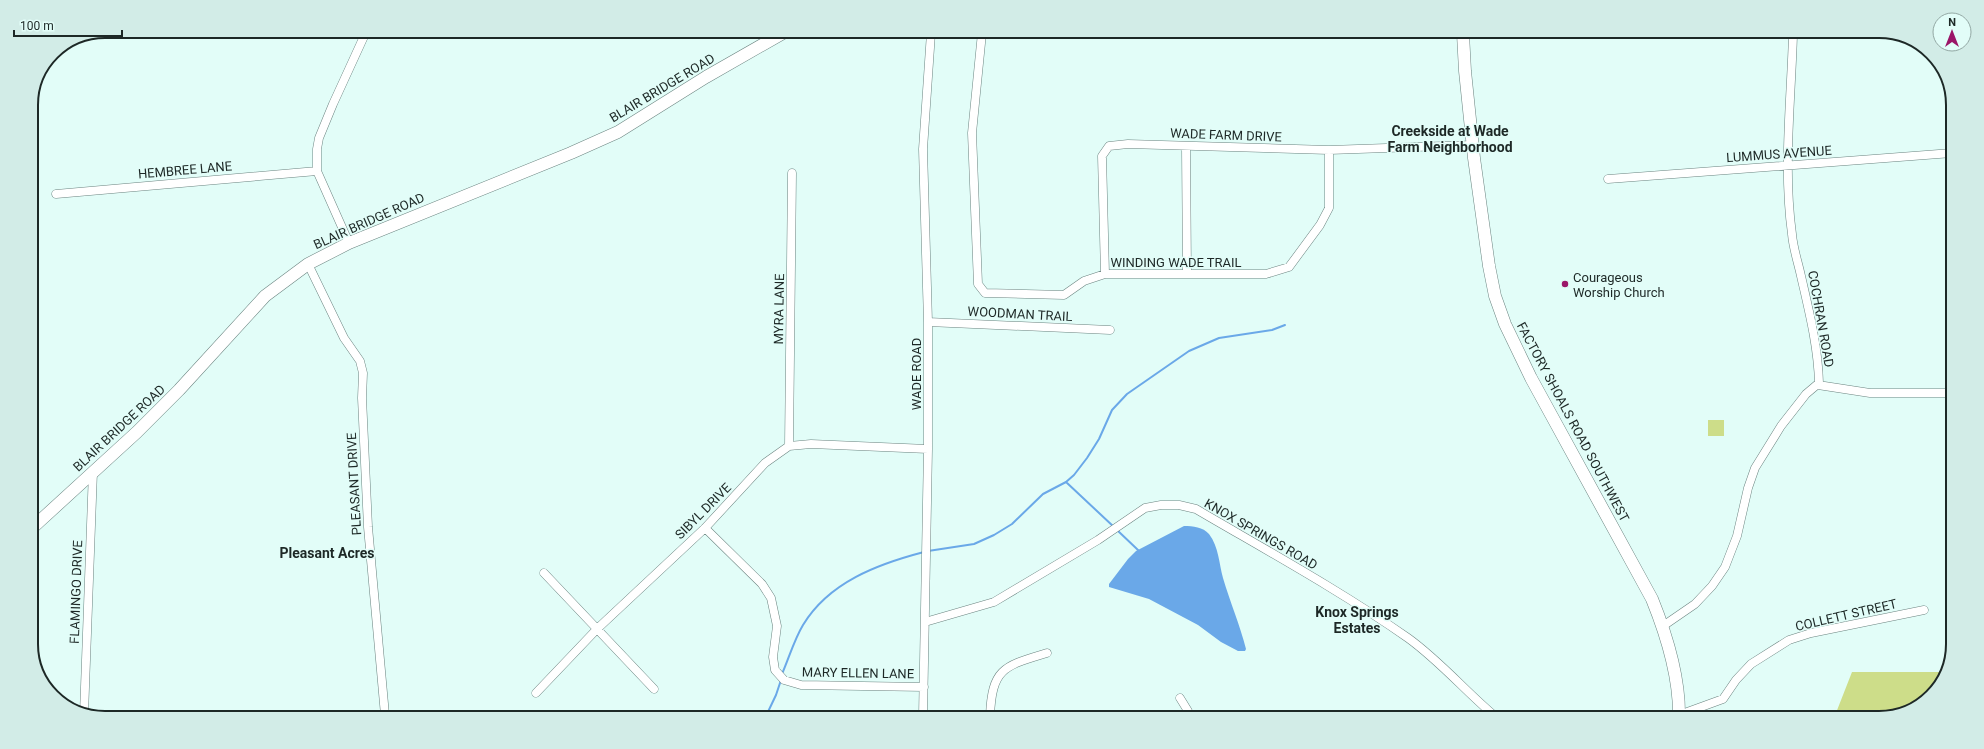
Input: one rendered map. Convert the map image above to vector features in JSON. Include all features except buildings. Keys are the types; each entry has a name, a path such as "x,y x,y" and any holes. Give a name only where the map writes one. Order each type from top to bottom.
{"street":[{"path":"349,243 317,171 316,160 319,138 363,38"},
{"name":"BLAIR BRIDGE ROAD","path":"38,522 137,432 179,390 265,296 308,264 349,243 571,153 618,132 706,77 774,38"},
{"name":"WADE ROAD","path":"923,711 928,449 928,322 923,149 931,38"},
{"name":"WINDING WADE TRAIL","path":"982,38 972,133 978,284 985,293 1064,295 1084,281 1105,274 1266,274 1289,267 1320,225 1329,208 1329,150"},
{"name":"FACTORY SHOALS ROAD SOUTHWEST","path":"1463,38 1465,71 1473,145 1489,266 1496,296 1505,324 1531,378 1652,599 1663,626 1672,658 1678,711"},
{"name":"COCHRAN ROAD","path":"1663,626 1695,604 1712,586 1725,567 1737,536 1746,493 1755,468 1781,426 1806,394 1818,385 1818,360 1814,332 1792,236 1788,166 1793,38"},
{"name":"WADE FARM DRIVE","path":"1105,274 1102,156 1109,146 1128,144 1329,150 1473,145"},
{"path":"1186,146 1187,274"},
{"name":"LUMMUS AVENUE","path":"1608,179 1946,153"},
{"name":"HEMBREE LANE","path":"56,194 317,171"},
{"name":"MYRA LANE","path":"789,446 792,173"},
{"name":"PLEASANT DRIVE","path":"308,264 344,338 360,361 363,373 362,398 368,527 385,711"},
{"name":"WOODMAN TRAIL","path":"928,322 1110,330"},
{"path":"1818,385 1870,393 1946,393"},
{"path":"789,446 811,444 928,449"},
{"name":"SIBYL DRIVE","path":"536,693 597,629 705,528 766,463 789,446"},
{"name":"FLAMINGO DRIVE","path":"84,707 93,471"},
{"name":"KNOX SPRINGS ROAD","path":"925,622 994,602 1098,540 1145,508 1161,505 1179,506 1196,509 1314,579 1409,639 1448,672 1471,696 1489,711"},
{"name":"MARY ELLEN LANE","path":"705,528 762,584 772,598 777,626 773,657 775,670 784,680 801,685 924,687"},
{"path":"544,573 654,689"},
{"name":"COLLETT STREET","path":"1692,711 1723,699 1736,680 1751,664 1789,640 1811,633 1924,610"},
{"path":"990,711 992,688 1001,674 1018,662 1047,653"},
{"path":"1180,698 1188,711"}],"green space":[{"path":"1708,420 1724,420 1724,436 1708,436"},
{"path":"1852,672 1939,672 1935,681 1920,697 1900,707 1892,710 1879,711 1837,711"}],"water":[{"path":"1184,526 1201,528 1209,534 1215,544 1226,587 1244,640 1245,651 1238,651 1221,642 1198,625 1149,599 1109,587 1109,584 1136,551"}],"waterway":[{"path":"928,551 974,544 994,535 1012,524 1043,494 1066,482 1074,475 1099,439 1112,410 1127,394 1189,351 1219,338 1272,330 1285,325"},
{"path":"1066,482 1114,527"},
{"path":"1117,530 1138,550"},
{"path":"782,674 803,625 826,597 841,586 872,569 889,562 924,552"},
{"path":"768,711 781,680"}],"place":[{"name":"Courageous Worship Church","path":"1565,284"}],"district":[{"name":"Creekside at Wade Farm Neighborhood","path":"1450,140"},
{"name":"Pleasant Acres","path":"327,553"},
{"name":"Knox Springs Estates","path":"1357,620"}]}
